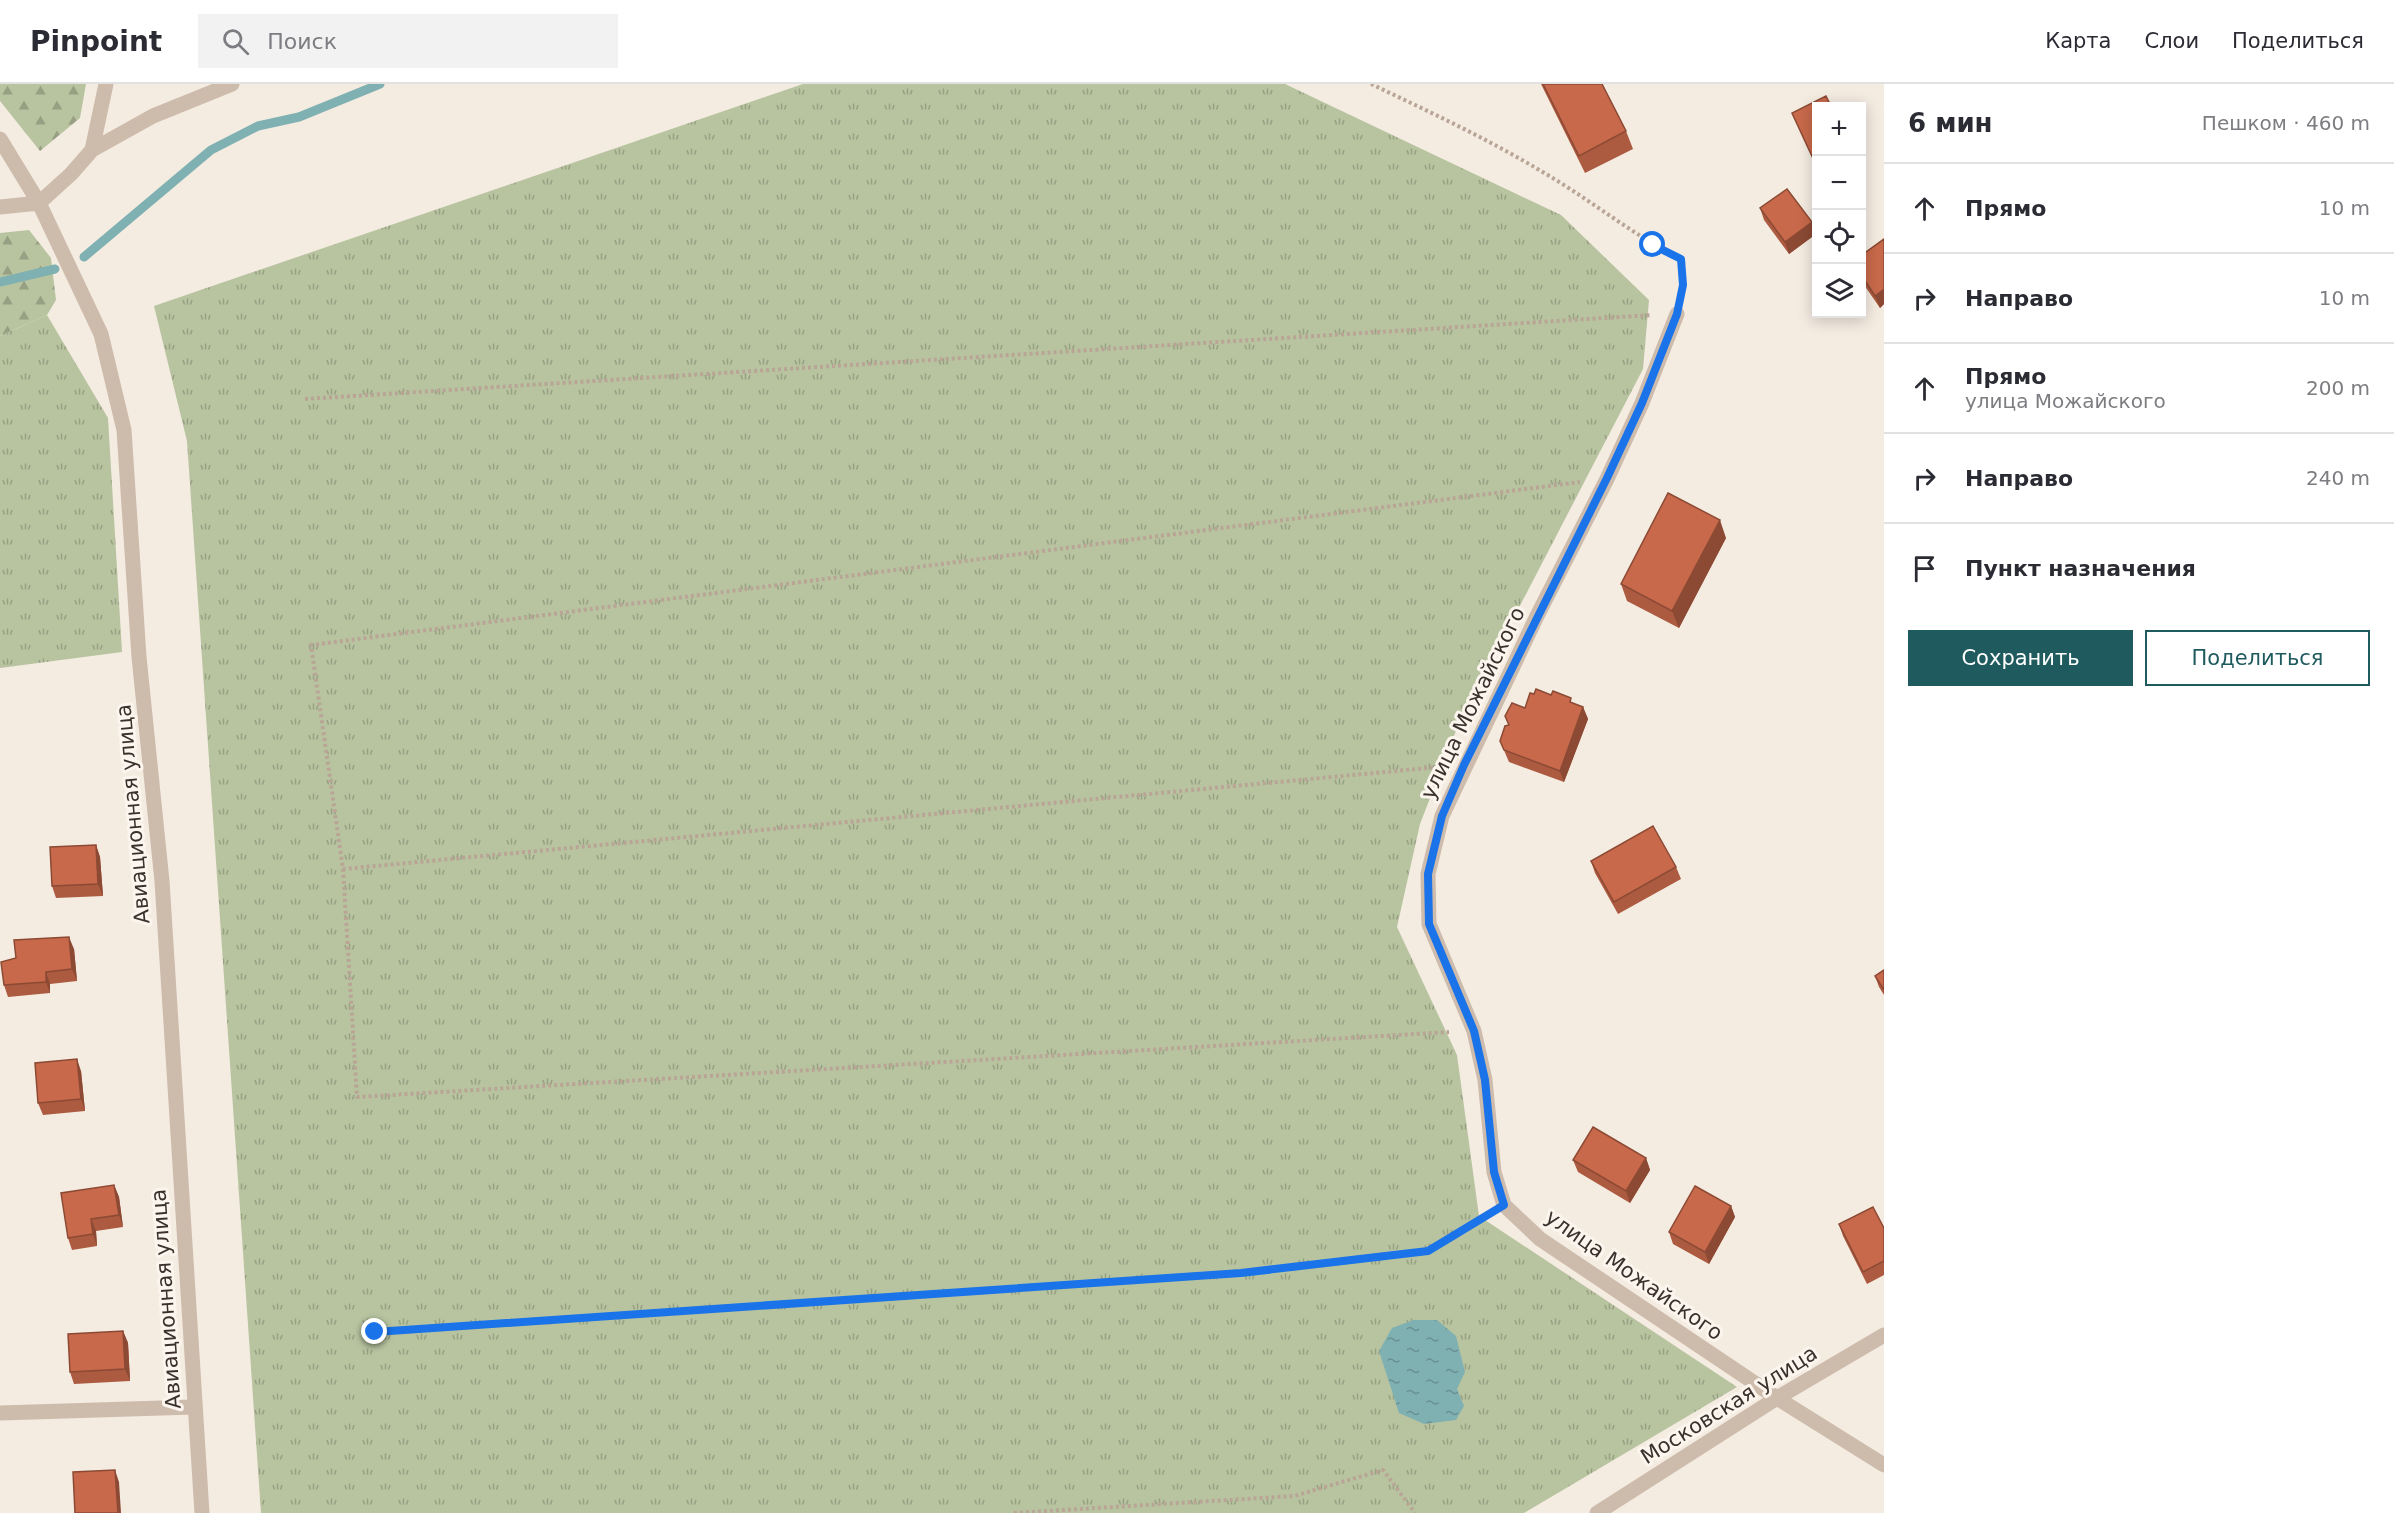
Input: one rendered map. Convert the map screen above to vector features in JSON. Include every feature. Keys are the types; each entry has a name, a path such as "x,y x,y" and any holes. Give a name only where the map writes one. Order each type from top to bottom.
{"street":[{"path":"92,150 106,84"},
{"path":"0,207 39,203 72,174 92,150 153,116 232,84"},
{"name":"Авиационная улица","path":"0,139 39,203 101,334 124,430 139,657 162,881 202,1513"},
{"name":"улица Можайского","path":"1677,314 1642,403 1607,478 1464,765 1442,816 1428,874 1429,924 1474,1031 1485,1080 1494,1172 1504,1205 1540,1239 1777,1398 1884,1465"},
{"name":"Московская улица","path":"1597,1513 1777,1398 1884,1335"},
{"path":"0,1413 194,1407"}],"path":[{"path":"305,399 1677,314 1683,285 1681,259 1653,245 1545,173 1451,121 1371,84"},
{"path":"1474,1031 357,1097 343,869 311,645 1607,478"},
{"path":"343,869 1464,765"},
{"path":"375,1332 1276,1269 1428,1251 1504,1205"},
{"path":"1014,1513 1294,1496 1383,1470 1415,1513"}],"green space":[{"path":"0,84 86,84 80,118 40,151 0,101"},
{"path":"803,84 1285,84 1561,215 1649,300 1643,369 1459,723 1420,824 1397,927 1457,1055 1479,1216 1737,1387 1524,1513 261,1513 187,441 154,306"},
{"path":"29,230 51,258 56,300 47,315 0,336 0,233"},
{"path":"47,315 108,418 122,652 0,668 0,336"}],"water":[{"path":"1413,1320 1437,1320 1456,1336 1465,1372 1457,1389 1464,1406 1456,1420 1424,1424 1399,1413 1379,1351 1392,1328"}],"building":[{"path":"1543,84 1602,84 1626,131 1579,156"},
{"path":"1826,96 1829,102 1814,102"},
{"path":"1812,103 1812,156 1792,113"},
{"path":"1787,189 1812,222 1785,242 1760,208"},
{"path":"1884,239 1884,289 1875,296 1866,282 1866,252"},
{"path":"1668,493 1720,520 1672,611 1621,584"},
{"path":"1536,689 1551,695 1553,691 1571,698 1570,702 1583,707 1560,771 1504,750 1500,741 1505,726 1509,725 1505,716 1512,703 1525,708 1530,693 1534,694"},
{"path":"1653,826 1676,867 1614,902 1591,861"},
{"path":"96,845 98,884 52,886 50,847"},
{"path":"69,937 72,969 46,972 46,982 4,985 1,962 16,958 14,940"},
{"path":"1884,970 1884,990 1875,976"},
{"path":"77,1059 81,1099 38,1103 35,1063"},
{"path":"1593,1127 1646,1158 1626,1191 1573,1160"},
{"path":"114,1185 119,1215 91,1219 93,1234 68,1238 61,1193"},
{"path":"1695,1186 1731,1206 1705,1252 1669,1232"},
{"path":"1873,1207 1884,1228 1884,1261 1863,1272 1839,1224"},
{"path":"123,1331 125,1369 70,1372 68,1334"},
{"path":"115,1470 118,1513 75,1513 73,1472"}],"waterway":[{"path":"84,257 211,150 258,126 299,117 380,84"},
{"path":"0,282 55,269"}],"route":[{"path":"375,1332 1241,1273 1428,1251 1504,1205 1494,1172 1485,1080 1474,1031 1429,924 1428,874 1442,816 1464,765 1607,478 1642,403 1677,314 1683,285 1681,259 1653,245"}]}
